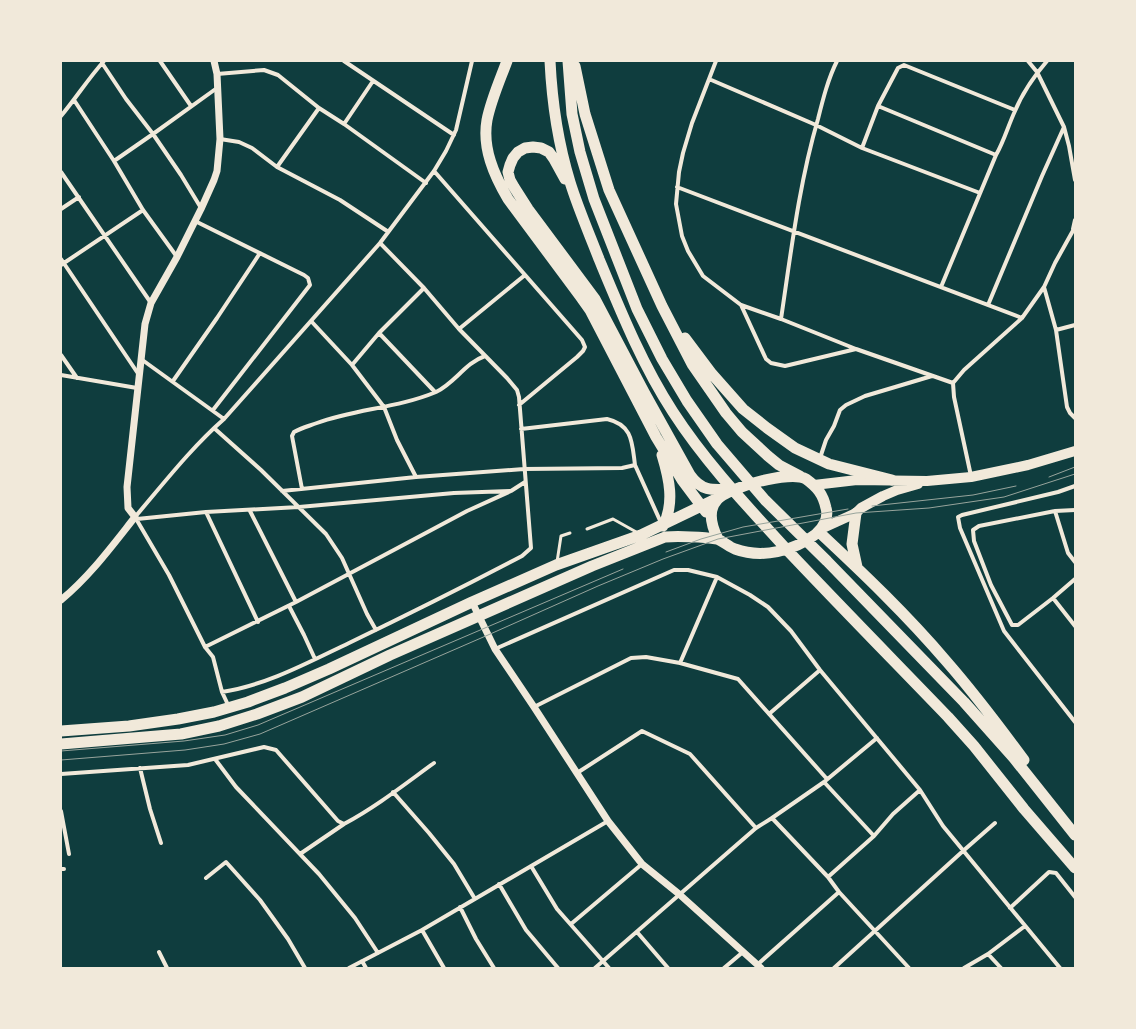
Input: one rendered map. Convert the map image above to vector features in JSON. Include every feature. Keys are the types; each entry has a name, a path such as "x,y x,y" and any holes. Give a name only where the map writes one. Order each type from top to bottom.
{"highway":[{"path":"507,61 490,108 487,121 487,147 496,177 508,199 590,310 656,437 682,480 712,521"},
{"path":"550,61 556,125 576,201 622,316 646,366 673,412 703,454 759,519 948,717 974,746 1024,809 1075,868"},
{"path":"568,61 572,114 580,152 594,199 637,309 662,359 687,401 717,444 765,500 827,561 964,702 1013,757 1075,835"},
{"path":"61,744 181,734 219,726 251,716 302,697 592,566 665,538 718,539 735,549 755,554 781,551 798,545 821,530 827,512 822,493 814,485 779,464 757,447 726,413 692,364 662,306 609,190 585,114 573,61"},
{"path":"576,201 549,152 541,148 525,148 518,152 513,158 508,172 510,180 528,209 595,299 690,475 699,485 705,488 716,490 737,489"},
{"path":"662,306 712,374 743,409 767,428 794,448 829,464 892,480"},
{"path":"656,437 669,480 670,507 667,518 662,526"},
{"path":"61,731 129,726 178,719 229,708 285,688 556,565 662,526 742,486 782,476 804,478"},
{"path":"718,498 711,515 718,539"},
{"path":"856,513 852,544 857,567"},
{"path":"821,530 946,661 985,708 1028,765 1039,791"}],"main road":[{"path":"814,485 857,480 927,481 971,477 1028,465 1075,451"},
{"path":"821,530 856,513 861,508 883,496 927,481"}],"street":[{"path":"160,61 191,106"},
{"path":"214,61 217,74 220,139 217,171 177,257 151,303 145,324 127,487 128,508 136,518 169,575 205,647 213,657 222,692 229,708"},
{"path":"344,61 454,135"},
{"path":"61,600 72,591 103,558 172,474 224,419 380,243 426,183 454,135 472,61"},
{"path":"716,61 692,123 683,154 677,187 677,210 682,236 688,251 703,276 740,305 856,349 953,383"},
{"path":"782,320 794,231 809,151 830,75 837,61"},
{"path":"1028,61 1037,72 1064,127 1075,180"},
{"path":"941,287 996,155 1005,138 1015,110 1037,72 1047,61"},
{"path":"61,116 103,62 126,99 181,174 201,208"},
{"path":"862,148 878,106 898,68 904,65 1015,110"},
{"path":"217,74 264,70 278,75 319,108 344,124 426,183"},
{"path":"709,80 816,125 862,148 980,193"},
{"path":"344,124 373,81"},
{"path":"114,161 217,88"},
{"path":"74,100 114,161 143,210 177,257"},
{"path":"878,106 996,155"},
{"path":"278,167 319,108"},
{"path":"988,305 1064,127"},
{"path":"220,139 239,142 252,148 278,167 340,200 388,232"},
{"path":"434,171 582,340 585,347 577,357 519,405"},
{"path":"61,172 151,303"},
{"path":"677,187 1022,318"},
{"path":"61,209 79,197"},
{"path":"139,375 62,262 105,236 143,210"},
{"path":"971,477 954,397 953,383 964,370 1022,318 1044,287 1074,228 1075,220"},
{"path":"194,221 308,278 310,285 213,410"},
{"path":"222,692 240,689 278,676 315,659 445,596 526,554 531,548 517,390 508,378 459,329 424,288 380,243"},
{"path":"173,381 260,253"},
{"path":"459,329 525,275"},
{"path":"1044,287 1056,330 1067,407 1075,418"},
{"path":"352,365 379,333 424,288"},
{"path":"740,305 766,359 771,363 785,366 856,349"},
{"path":"311,321 352,365 384,407 397,440 416,477"},
{"path":"1056,330 1075,325"},
{"path":"379,333 436,392"},
{"path":"61,356 77,378"},
{"path":"302,489 292,436 294,432 334,417 384,407 436,392 473,362 485,356"},
{"path":"141,359 224,419"},
{"path":"61,375 138,388"},
{"path":"820,459 826,440 834,426 840,410 846,405 865,396 932,376"},
{"path":"521,429 607,419 618,422 628,430 632,444 635,466 662,526"},
{"path":"214,428 261,470 326,534 342,558 367,614 376,630"},
{"path":"282,491 416,477 524,469 622,468 635,466"},
{"path":"205,647 258,622 467,511 511,491 525,482"},
{"path":"1075,486 1058,492 962,515 958,517 958,520 960,528 1004,631 1075,722"},
{"path":"136,518 206,512 299,507 454,493 511,491"},
{"path":"250,510 296,602"},
{"path":"1075,510 1055,511 978,526 973,530 974,541 991,585 1011,624 1014,626 1018,625 1075,579"},
{"path":"1055,511 1068,553 1075,562"},
{"path":"206,512 258,622"},
{"path":"495,650 674,570 688,570 717,577 750,595 768,607 791,631 820,670 920,790 943,826 1060,968"},
{"path":"680,663 717,577"},
{"path":"1053,598 1075,626"},
{"path":"472,602 495,650 608,821 642,864 679,894 759,966 839,892"},
{"path":"289,606 315,659"},
{"path":"534,707 631,658 646,657 680,663 738,679 874,836"},
{"path":"769,714 820,670"},
{"path":"577,773 642,731 690,754 756,828"},
{"path":"595,968 756,828 826,781 876,738"},
{"path":"61,774 188,765 264,747 276,750 338,821 344,824"},
{"path":"215,759 236,788 319,874 355,918 378,953"},
{"path":"300,854 434,763"},
{"path":"140,768 150,809 161,843"},
{"path":"828,878 874,836 893,814 920,790"},
{"path":"393,792 454,864 474,899"},
{"path":"61,811 69,854"},
{"path":"772,818 908,968"},
{"path":"349,968 422,930 608,821"},
{"path":"834,968 995,823"},
{"path":"206,878 226,862 260,900 288,939 305,968"},
{"path":"571,924 642,864"},
{"path":"531,866 557,909 609,968"},
{"path":"1010,908 1049,872 1056,873 1075,897"},
{"path":"499,884 526,930 558,968"},
{"path":"460,907 476,939 494,968"},
{"path":"964,968 988,954 1025,926"},
{"path":"422,930 444,968"},
{"path":"637,932 668,968"},
{"path":"159,952 167,968"},
{"path":"724,968 743,952"},
{"path":"988,954 1001,968"},
{"path":"362,961 366,968"}],"lane":[{"path":"587,529 613,519 641,535"},
{"path":"556,565 561,536 570,533"}],"tram line":[{"path":"1049,477 1075,467"},
{"path":"61,760 185,750 224,744 260,734 598,586 663,559 718,539 856,513 929,508 1004,497 1075,474"},
{"path":"872,506 973,495 1016,486"},
{"path":"666,552 701,539 743,527 848,509"},
{"path":"61,751 184,741 225,735 258,725 623,569"}]}
